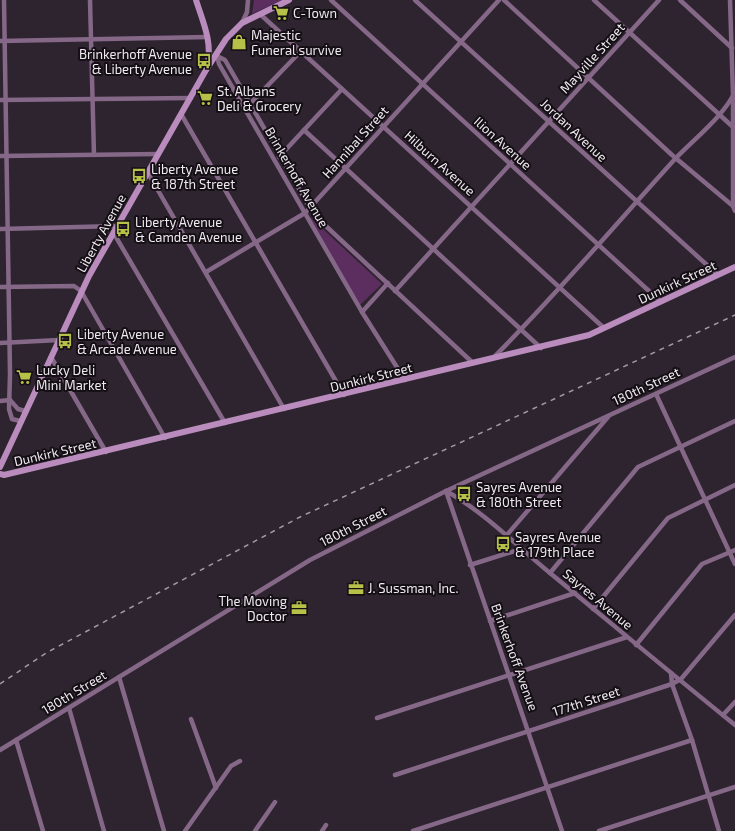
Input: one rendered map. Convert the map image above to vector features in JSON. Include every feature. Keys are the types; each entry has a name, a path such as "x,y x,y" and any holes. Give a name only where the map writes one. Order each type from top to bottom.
{"main road":[{"path":"196,0 208,37 209,57 206,70"},
{"name":"Liberty Avenue","path":"0,467 81,291 206,70 217,56 226,39 242,23 289,0"},
{"name":"Dunkirk Street","path":"0,474 4,475 106,452 493,358 541,348 589,335 735,267"}],"street":[{"path":"4,0 2,41 8,229 10,416 12,419 20,421"},
{"path":"90,0 94,155"},
{"name":"Liberty Avenue","path":"242,23 247,12 248,0"},
{"name":"Ilion Avenue","path":"331,0 662,302"},
{"name":"Jordan Avenue","path":"415,0 636,203 718,276"},
{"name":"Hannibal Street","path":"206,272 305,213 499,0"},
{"path":"504,0 676,158 734,209"},
{"path":"594,0 733,127"},
{"name":"Mayville Street","path":"396,291 659,0"},
{"path":"680,0 732,48"},
{"path":"730,0 734,93 734,209"},
{"name":"Hilburn Avenue","path":"261,15 604,328"},
{"path":"2,41 208,37"},
{"path":"245,109 251,105 301,51"},
{"name":"Brinkerhoff Avenue","path":"217,56 225,60 314,215 473,363"},
{"name":"Brinkerhoff Avenue","path":"217,56 219,64 362,312 405,380"},
{"path":"275,161 342,89"},
{"path":"493,358 522,329 676,158 719,114 734,93"},
{"path":"3,100 191,98"},
{"path":"181,114 344,395"},
{"path":"304,130 541,348"},
{"path":"0,156 158,154"},
{"path":"148,173 284,409"},
{"path":"0,229 115,229 225,423"},
{"path":"362,312 388,284"},
{"path":"0,287 74,286 81,291 165,438"},
{"path":"0,343 59,340"},
{"path":"509,355 510,341"},
{"path":"51,357 106,452"},
{"name":"180th Street","path":"0,750 310,560 446,491 735,357"},
{"path":"656,394 735,564"},
{"path":"0,401 10,400"},
{"path":"10,400 18,409 25,411"},
{"path":"506,536 609,416"},
{"path":"550,573 638,467 735,421"},
{"path":"593,609 668,518 735,486"},
{"name":"Brinkerhoff Avenue","path":"446,491 470,565 530,731 562,831"},
{"name":"Sayres Avenue","path":"446,491 460,499 506,536 636,645 671,673 681,679 735,725"},
{"path":"470,565 521,549"},
{"path":"636,645 702,564 735,550"},
{"path":"490,621 575,593"},
{"name":"177th Street","path":"395,775 672,684 681,679 735,615"},
{"path":"377,718 627,637"},
{"path":"671,673 672,684 692,740 707,796 719,831"},
{"path":"119,677 164,831"},
{"path":"723,715 735,702"},
{"path":"69,708 104,831"},
{"path":"191,719 216,788"},
{"path":"16,740 43,831"},
{"path":"412,831 692,740"},
{"path":"185,831 231,766 240,761"},
{"path":"599,831 735,787"},
{"path":"255,831 275,802"},
{"path":"322,831 326,825 328,831"}],"shaded area":[{"path":"254,0 282,0 252,14"},
{"path":"310,217 382,284 360,305"}],"railway":[{"path":"0,684 46,653 300,517 735,315"}],"place":[{"name":"C-Town","path":"281,13"},
{"name":"Majestic Funeral survive","path":"239,42"},
{"name":"Brinkerhoff Avenue & Liberty Avenue","path":"204,61"},
{"name":"St. Albans Deli & Grocery","path":"205,98"},
{"name":"Liberty Avenue & 187th Street","path":"139,176"},
{"name":"Liberty Avenue & Camden Avenue","path":"123,229"},
{"name":"Liberty Avenue & Arcade Avenue","path":"65,341"},
{"name":"Lucky Deli Mini Market","path":"24,377"},
{"name":"Sayres Avenue & 180th Street","path":"464,494"},
{"name":"Sayres Avenue & 179th Place","path":"503,544"},
{"name":"J. Sussman, Inc.","path":"356,588"},
{"name":"The Moving Doctor","path":"299,608"}]}
